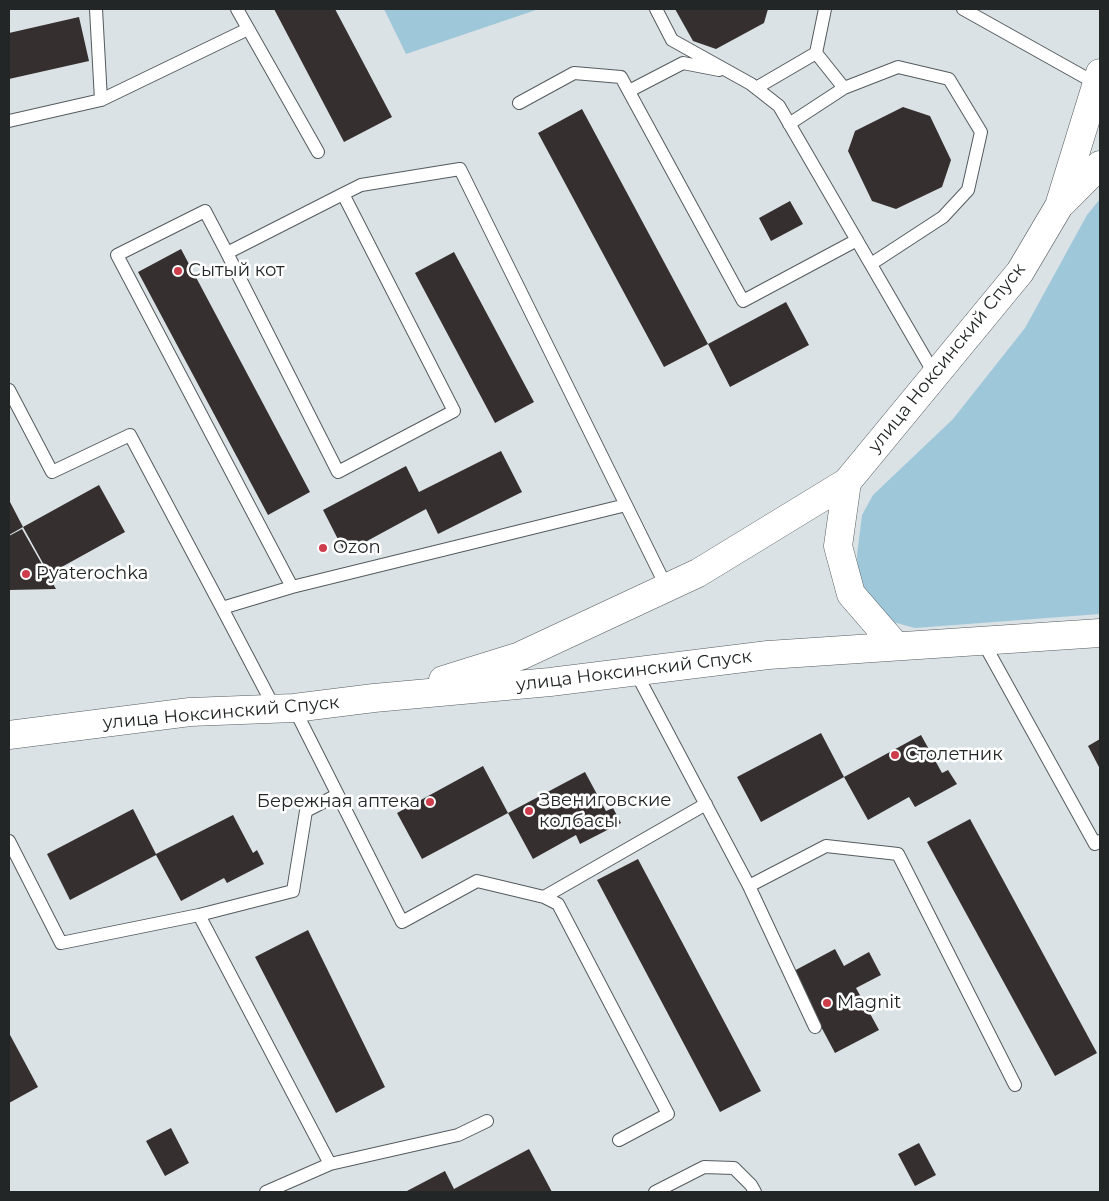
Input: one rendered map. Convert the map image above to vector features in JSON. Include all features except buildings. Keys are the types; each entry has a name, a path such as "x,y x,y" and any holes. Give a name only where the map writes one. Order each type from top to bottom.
{"street":[{"name":"улица Ноксинский Спуск","path":"374,698 441,681 520,656 698,573 847,482 1020,272 1059,206 1098,78"},
{"name":"улица Ноксинский Спуск","path":"1059,206 1100,165"},
{"path":"847,482 838,546 851,594 895,645"},
{"name":"улица Ноксинский Спуск","path":"9,735 190,712 284,708 550,682 768,655 895,645 1100,633"}],"lane":[{"path":"96,9 101,100"},
{"path":"237,9 318,152"},
{"path":"656,9 672,40 756,88 779,106 935,375"},
{"path":"756,88 816,53 826,9"},
{"path":"963,9 1098,78"},
{"path":"9,121 101,100 248,29"},
{"path":"816,53 844,88"},
{"path":"629,91 683,63 731,73"},
{"path":"789,124 844,88 898,67 949,79 981,132 968,190 944,217 871,264"},
{"path":"519,103 574,73 621,77 743,300 857,240"},
{"path":"227,254 361,186 460,169 667,588"},
{"path":"292,587 117,255 205,211 338,472 454,411 343,194"},
{"path":"9,390 52,472 130,435 222,608 338,795 402,922 477,881 544,897 558,904 668,1114 619,1140"},
{"path":"222,608 292,587 626,505"},
{"path":"982,640 1095,844 1100,841"},
{"path":"635,671 749,886 815,1028"},
{"path":"9,841 61,943 199,915 293,891 306,811 338,795"},
{"path":"544,897 706,804"},
{"path":"749,886 826,846 898,854 1015,1085"},
{"path":"199,915 330,1164"},
{"path":"266,1192 330,1164 458,1135 487,1121"},
{"path":"655,1192 704,1167 734,1168 751,1184 755,1192"}],"shaded area":[{"path":"384,9 539,9 406,54"},
{"path":"1100,199 1100,614 915,628 893,622 871,603 858,579 857,555 862,515 873,495 953,419 1025,328 1087,215"}],"place":[{"name":"Сытый кот","path":"178,271"},
{"name":"Ozon","path":"323,548"},
{"name":"Pyaterochka","path":"26,574"},
{"name":"Столетник","path":"895,755"},
{"name":"Бережная аптека","path":"430,802"},
{"name":"Звениговские колбасы","path":"529,811"},
{"name":"Magnit","path":"827,1003"}]}
